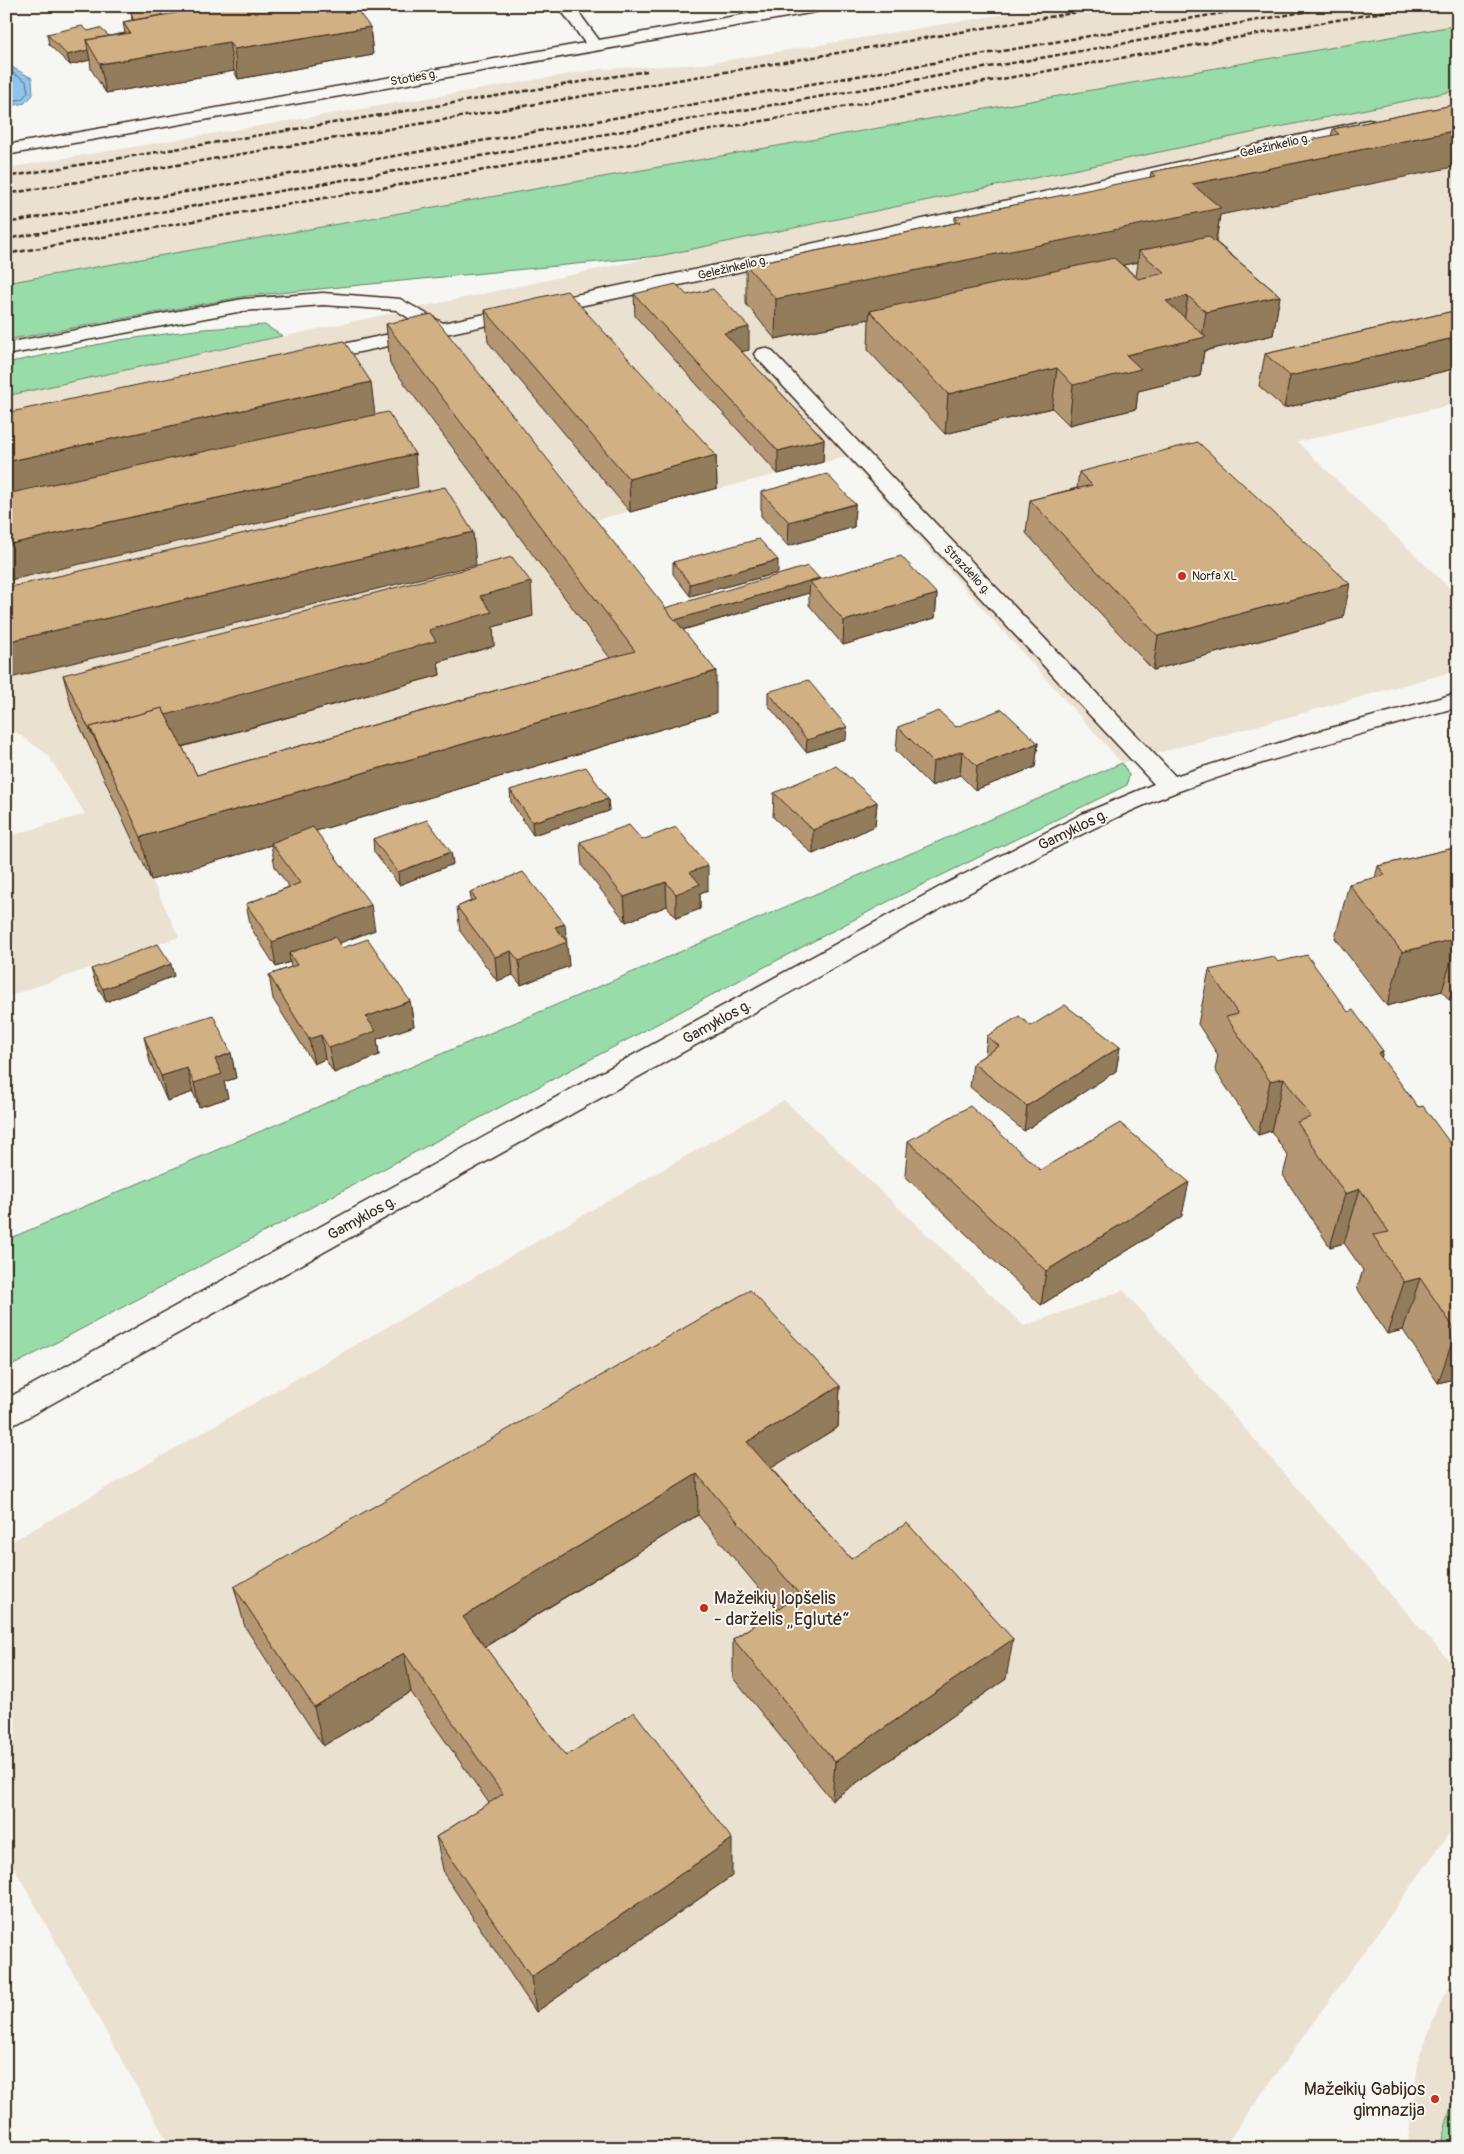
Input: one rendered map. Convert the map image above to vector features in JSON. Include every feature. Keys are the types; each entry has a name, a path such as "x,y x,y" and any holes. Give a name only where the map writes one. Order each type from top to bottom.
{"street":[{"path":"566,6 594,46"},
{"name":"Stoties g.","path":"6,150 821,6"},
{"name":"Geležinkelio g.","path":"294,360 689,278 1390,120"},
{"path":"6,349 243,306 323,300 400,305 440,329"},
{"name":"Strazdelio g.","path":"764,354 1170,786"},
{"name":"Gamyklos g.","path":"6,1414 956,889 1090,820 1170,786 1306,742 1458,700"}],"shaded area":[{"path":"1052,6 1458,6 1458,25 6,283 6,168 601,69 705,64"},
{"path":"1458,90 1458,403 1297,442 1458,596 1458,670 1122,763 846,457 571,526 716,713 152,880 179,937 6,997 6,837 85,814 48,755 6,725 6,396 659,256"},
{"name":"Mažeikių lopšelis - darželis „Eglutė“","path":"784,1100 1024,1326 1123,1290 1458,1671 1458,1821 1223,2148 171,2148 6,1853 6,1545"},
{"name":"Mažeikių Gabijos gimnazija","path":"1458,1978 1458,2148 1407,2148 1419,2057 1443,1997"}],"green space":[{"path":"1458,25 1458,90 659,256 247,296 6,340 6,283"},
{"path":"265,325 282,336 6,396 6,363 120,340 203,329"},
{"path":"1122,763 1129,775 1127,785 891,900 6,1369 6,1240"},
{"path":"1458,2081 1458,2148 1441,2148 1441,2143"}],"water":[{"path":"6,64 32,78 33,95 25,103 6,107"}],"building":[{"path":"218,6 354,6 370,27 234,49 229,42 100,64 86,40 130,33 123,22"},
{"path":"160,8 162,15 133,20 131,11"},
{"path":"82,26 88,31 100,28 109,36 86,40 88,50 67,55 47,34"},
{"path":"1458,104 1458,130 1192,184 1221,208 776,299 746,265 960,222 955,217 1156,176 1151,172 1339,134 1333,129"},
{"path":"1208,236 1280,296 1206,312 1188,296 1166,301 1206,337 1126,355 1141,369 1073,385 1057,368 948,394 870,311 1114,258 1138,279 1165,273 1139,251"},
{"path":"676,284 687,295 713,289 749,327 724,333 824,439 778,451 634,294"},
{"path":"567,291 716,455 629,479 485,310"},
{"path":"1458,310 1458,337 1290,376 1265,354"},
{"path":"432,314 716,671 141,837 90,727 162,708 197,775 635,651 386,324"},
{"path":"344,341 371,382 6,462 6,413"},
{"path":"388,412 415,454 6,545 6,494"},
{"name":"Norfa XL","path":"1198,442 1350,584 1158,636 1030,500 1092,485 1079,472"},
{"path":"827,474 855,504 789,522 761,492"},
{"path":"445,487 473,532 6,642 6,588"},
{"path":"759,539 778,560 690,584 673,562"},
{"path":"901,556 937,594 844,621 810,582"},
{"path":"512,557 531,582 480,596 492,612 429,630 436,641 166,715 162,708 90,727 92,735 63,675"},
{"path":"808,566 819,578 675,620 665,608"},
{"path":"808,680 847,727 807,740 768,692"},
{"path":"1002,709 1038,743 977,766 962,751 933,762 898,727 939,711 956,727"},
{"path":"836,766 877,802 813,830 774,793"},
{"path":"586,767 608,799 532,822 510,790"},
{"path":"427,820 451,852 398,872 373,839"},
{"path":"629,825 642,840 676,827 708,866 690,872 700,884 676,894 666,882 624,897 580,842"},
{"path":"313,827 371,905 272,942 246,904 300,883 271,843"},
{"path":"1458,847 1458,938 1402,952 1349,884 1385,875 1378,866"},
{"path":"523,872 565,924 555,927 567,942 519,961 511,951 495,957 457,907 476,899 470,892"},
{"path":"335,937 342,948 368,939 410,1001 366,1017 376,1031 329,1048 321,1035 309,1039 269,975 297,965 289,953"},
{"path":"158,944 171,964 103,989 91,969"},
{"path":"1307,955 1348,1012 1353,1010 1383,1051 1378,1053 1418,1107 1423,1106 1458,1154 1458,1161 1452,1163 1458,1171 1458,1331 1456,1331 1420,1278 1404,1282 1373,1235 1389,1232 1360,1189 1345,1194 1297,1122 1311,1117 1284,1078 1270,1081 1226,1017 1238,1014 1209,970 1273,956 1278,962"},
{"path":"1065,1005 1120,1047 1027,1106 973,1063 999,1046 987,1036 1019,1016 1031,1026"},
{"path":"213,1015 231,1053 215,1059 222,1074 194,1083 187,1068 161,1076 144,1037"},
{"path":"970,1106 1040,1170 1120,1123 1189,1182 1046,1271 908,1141"},
{"path":"750,1290 840,1386 747,1442 851,1559 907,1523 1013,1639 835,1762 733,1639 800,1595 697,1474 463,1617 566,1756 634,1712 732,1839 531,1977 436,1837 503,1794 404,1653 314,1707 234,1587"}],"railway":[{"path":"6,194 1114,6"},
{"path":"6,223 1263,6"},
{"path":"6,239 1338,6"},
{"path":"6,254 1417,6"},
{"path":"6,177 647,71"}],"place":[{"name":"Norfa XL","path":"1182,576"},
{"name":"Mažeikių lopšelis - darželis „Eglutė“","path":"704,1608"},
{"name":"Mažeikių Gabijos gimnazija","path":"1435,2099"}]}
